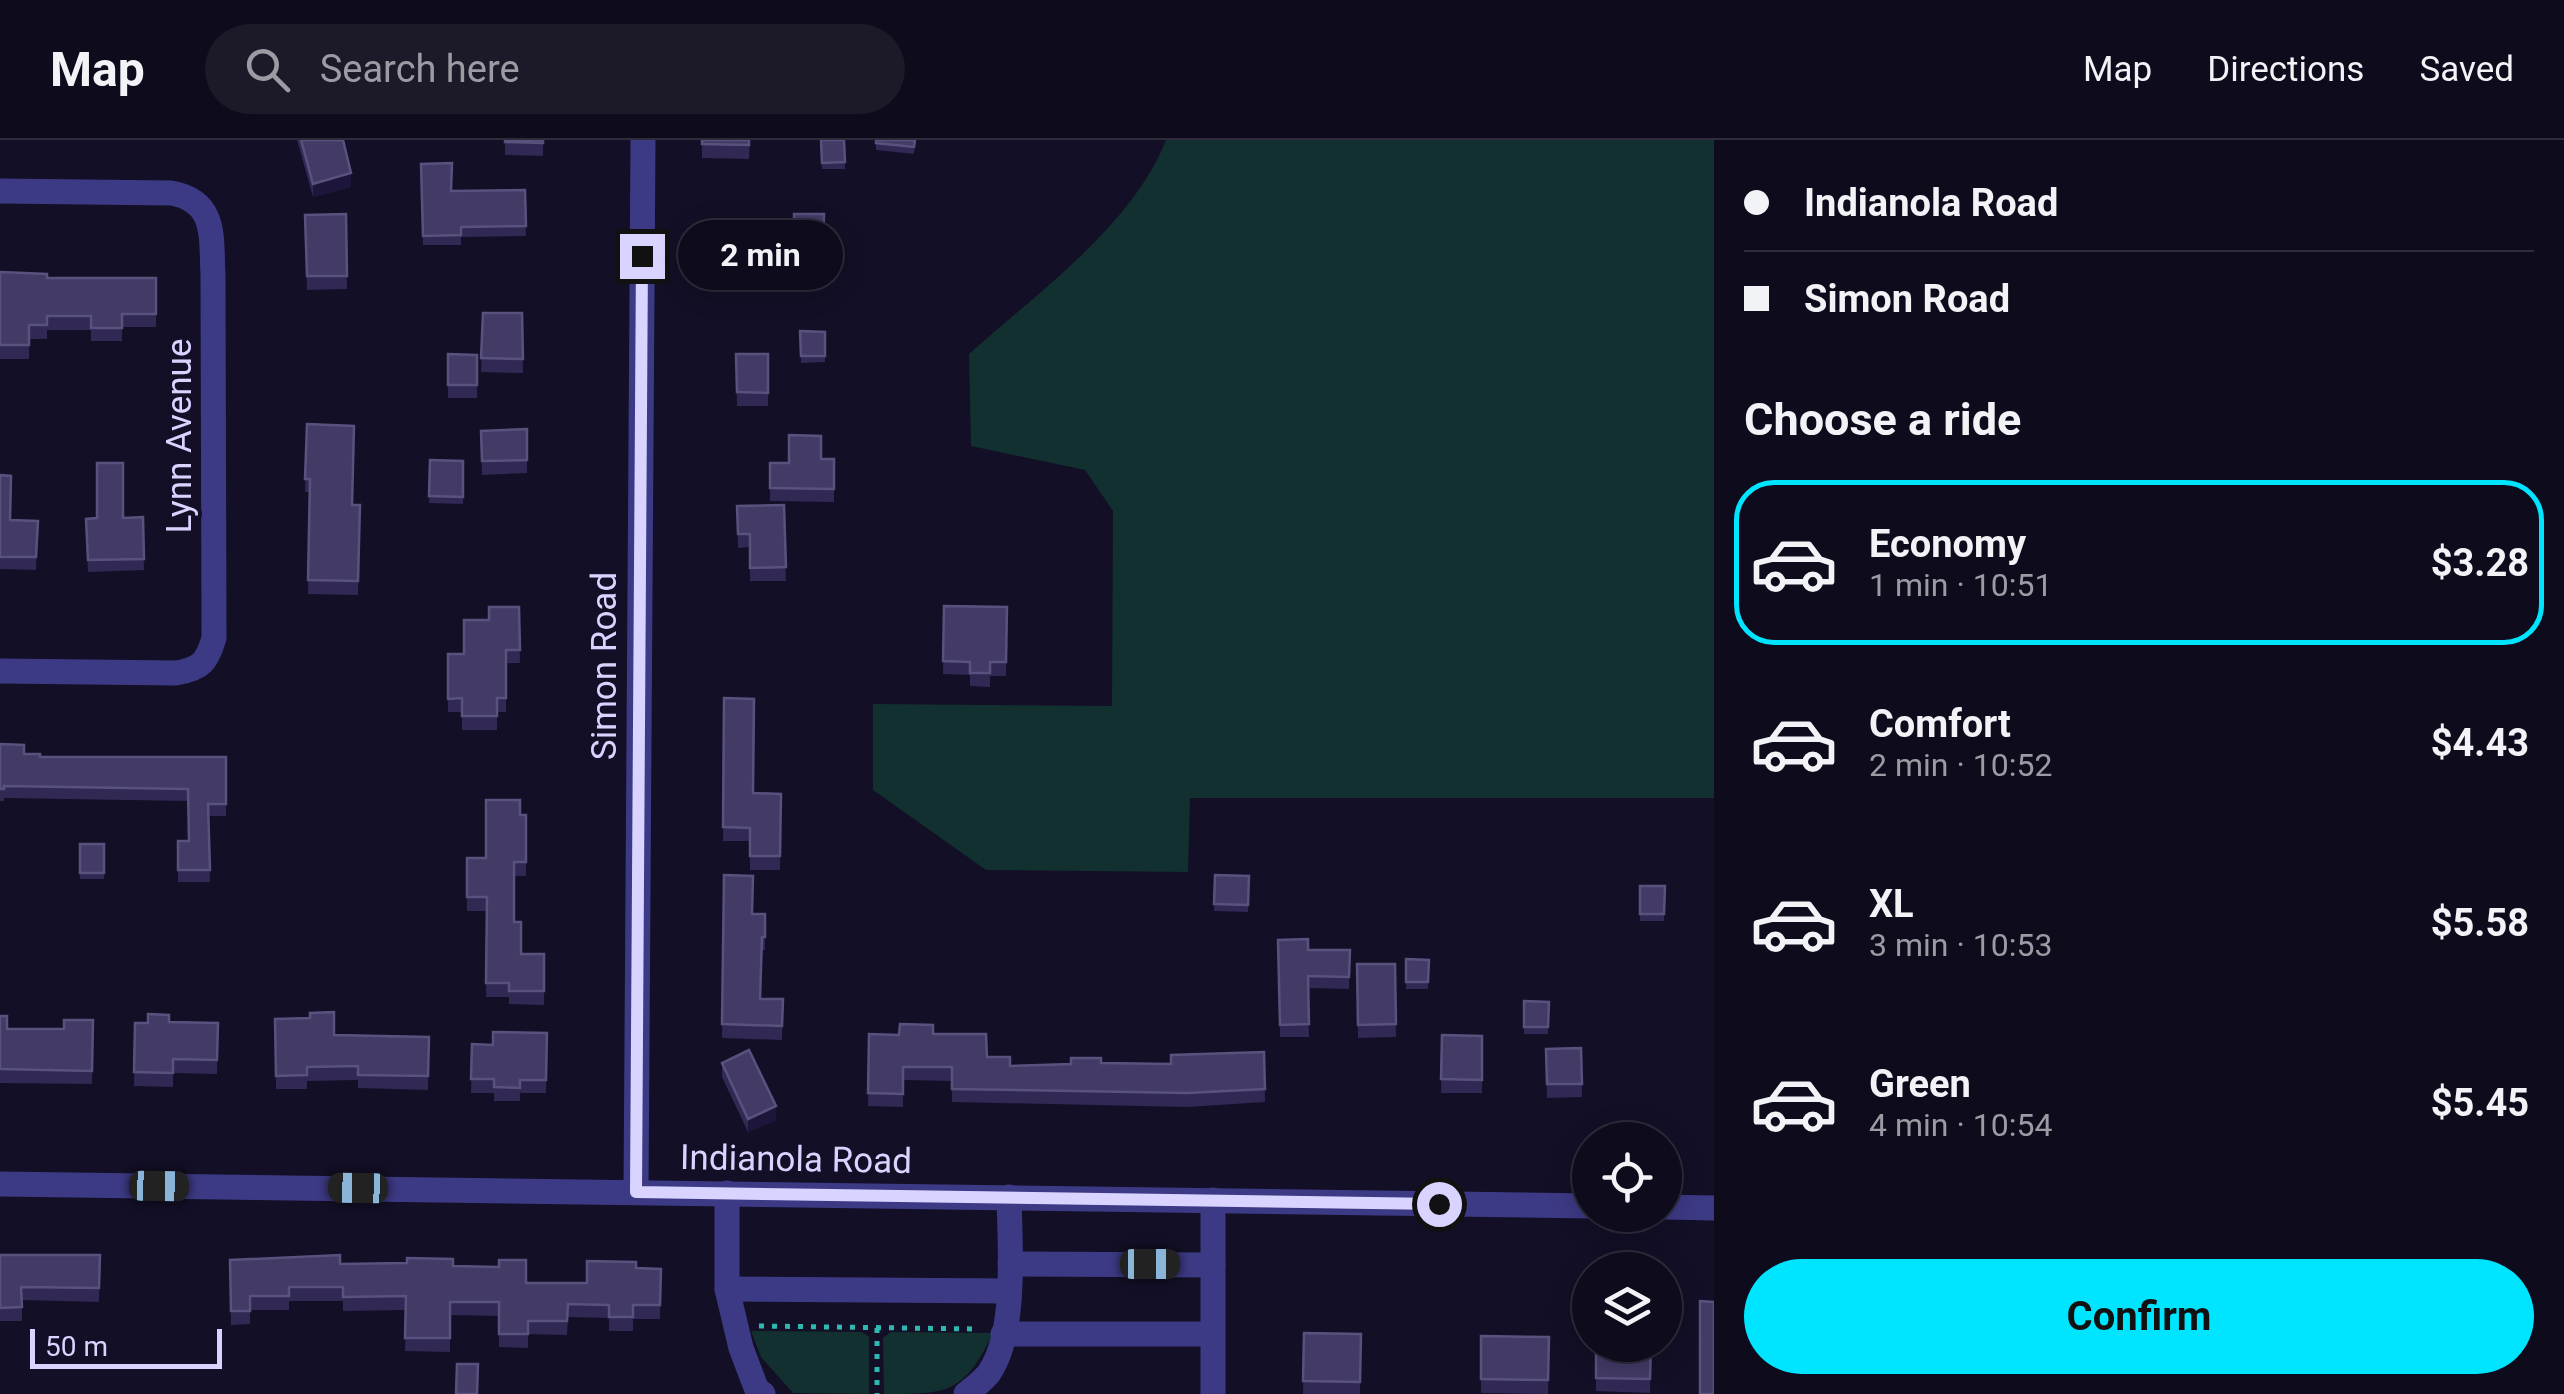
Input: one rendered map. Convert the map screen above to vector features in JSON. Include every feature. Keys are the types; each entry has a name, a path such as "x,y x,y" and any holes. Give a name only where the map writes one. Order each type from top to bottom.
{"street":[{"name":"Simon Road","path":"636,1192 643,140"},
{"name":"Lynn Avenue","path":"0,191 192,196 204,209 212,239 214,275 214,638 208,658 200,667 176,673 0,671"},
{"name":"Indianola Road","path":"0,1184 1572,1206"},
{"path":"727,1193 727,1288 757,1390 763,1394"},
{"path":"966,1394 989,1373 1004,1332 1010,1264 1008,1198"},
{"path":"1212,1394 1213,1200"},
{"path":"1682,1208 1714,1208"},
{"path":"1010,1264 1213,1265"},
{"path":"727,1288 1009,1291"},
{"path":"1004,1332 1212,1334"}],"path":[{"path":"736,1326 1004,1332"},
{"path":"877,1328 877,1394"}],"green space":[{"path":"1166,140 1714,140 1714,798 1190,798 1188,872 986,870 873,790 873,704 1112,706 1113,511 1085,470 971,446 969,354 1107,229 1151,171"},
{"path":"751,1331 862,1332 869,1337 869,1394 793,1393 761,1357"},
{"path":"891,1332 993,1333 973,1368 951,1386 924,1393 884,1394 883,1338"}],"building":[{"path":"301,140 343,140 351,173 313,184"},
{"path":"543,140 543,143 505,142"},
{"path":"702,140 749,140 749,145 702,144"},
{"path":"821,140 844,140 845,162 822,163"},
{"path":"876,140 915,140 914,147"},
{"path":"452,163 451,191 525,190 526,226 461,227 461,235 423,236 421,164"},
{"path":"346,214 347,276 307,276 305,215"},
{"path":"794,214 824,214 823,248 796,248 796,280 738,280 738,240 795,240"},
{"path":"0,272 47,274 47,278 156,278 156,314 122,314 122,328 91,328 91,316 47,316 47,325 29,325 29,345 0,345"},
{"path":"483,313 522,313 523,359 481,358"},
{"path":"800,331 825,332 825,356 801,356"},
{"path":"448,354 477,355 477,385 448,385"},
{"path":"736,354 768,354 768,393 737,392"},
{"path":"307,424 354,426 352,505 360,505 358,581 308,580"},
{"path":"527,429 527,460 482,461 481,431"},
{"path":"789,435 821,436 821,459 834,459 834,489 770,488 770,463 789,463"},
{"path":"430,460 463,461 463,497 429,496"},
{"path":"97,463 123,463 123,518 143,517 144,559 88,560 86,519 97,518"},
{"path":"0,475 11,476 10,520 38,521 36,557 0,557"},
{"path":"784,505 786,567 750,568 750,534 738,534 737,506"},
{"path":"944,606 1007,607 1006,662 990,662 990,673 970,673 970,662 943,661"},
{"path":"489,607 519,607 520,650 506,650 506,698 497,698 497,716 462,716 462,698 448,699 448,654 464,654 464,620 489,620"},
{"path":"724,698 754,699 753,793 781,794 780,856 750,856 750,828 723,827"},
{"path":"0,744 24,745 24,754 40,757 226,757 226,804 208,804 210,870 178,870 178,841 189,841 188,789 0,789"},
{"path":"486,800 520,800 520,815 526,815 526,862 514,862 514,922 521,922 521,954 544,954 544,991 509,991 509,983 486,983 487,897 467,897 467,858 486,858"},
{"path":"80,844 104,844 104,873 80,873"},
{"path":"724,875 753,876 752,914 765,914 760,999 783,999 782,1026 722,1024"},
{"path":"1215,875 1249,876 1248,905 1214,904"},
{"path":"1640,886 1665,886 1664,914 1640,914"},
{"path":"1308,939 1308,950 1350,950 1349,977 1308,976 1309,1024 1280,1025 1278,940"},
{"path":"1406,959 1429,960 1428,982 1406,982"},
{"path":"1357,964 1395,964 1396,1024 1358,1025"},
{"path":"1524,1001 1549,1002 1548,1027 1524,1027"},
{"path":"334,1012 334,1035 429,1037 428,1076 358,1075 358,1066 307,1067 307,1075 276,1076 275,1019 310,1018 310,1013"},
{"path":"148,1014 169,1015 169,1022 218,1023 217,1060 173,1059 173,1073 134,1072 135,1023 148,1023"},
{"path":"0,1016 7,1016 7,1029 64,1029 64,1020 93,1020 92,1071 0,1069"},
{"path":"900,1024 933,1025 933,1034 986,1034 987,1057 1010,1057 1010,1066 1071,1064 1071,1058 1101,1058 1101,1063 1171,1064 1171,1055 1264,1052 1265,1089 1187,1093 952,1089 952,1067 903,1067 903,1094 868,1093 869,1034 899,1035"},
{"path":"493,1032 547,1033 546,1080 520,1080 520,1088 494,1087 494,1079 471,1079 472,1044 493,1045"},
{"path":"1442,1035 1482,1036 1482,1080 1441,1079"},
{"path":"1581,1048 1582,1084 1547,1084 1546,1049"},
{"path":"749,1050 776,1106 748,1119 722,1063"},
{"path":"0,1255 100,1255 99,1288 21,1287 22,1307 0,1308"},
{"path":"340,1255 340,1264 407,1263 407,1258 453,1259 453,1266 499,1267 499,1260 526,1260 526,1283 587,1283 587,1261 636,1262 636,1268 661,1269 660,1305 633,1305 633,1317 609,1317 609,1305 568,1304 567,1321 528,1321 528,1334 499,1334 499,1302 450,1302 450,1338 405,1338 406,1296 343,1297 343,1287 289,1287 289,1296 250,1296 250,1311 231,1311 230,1260"},
{"path":"1700,1301 1714,1302 1714,1394 1700,1394"},
{"path":"1304,1333 1361,1334 1360,1382 1303,1381"},
{"path":"1481,1336 1549,1337 1548,1380 1481,1379"},
{"path":"1596,1362 1650,1362 1650,1379 1596,1378"},
{"path":"457,1364 478,1364 477,1394 456,1394"}],"route":[{"path":"642,256 636,1192 1439,1204"}]}
